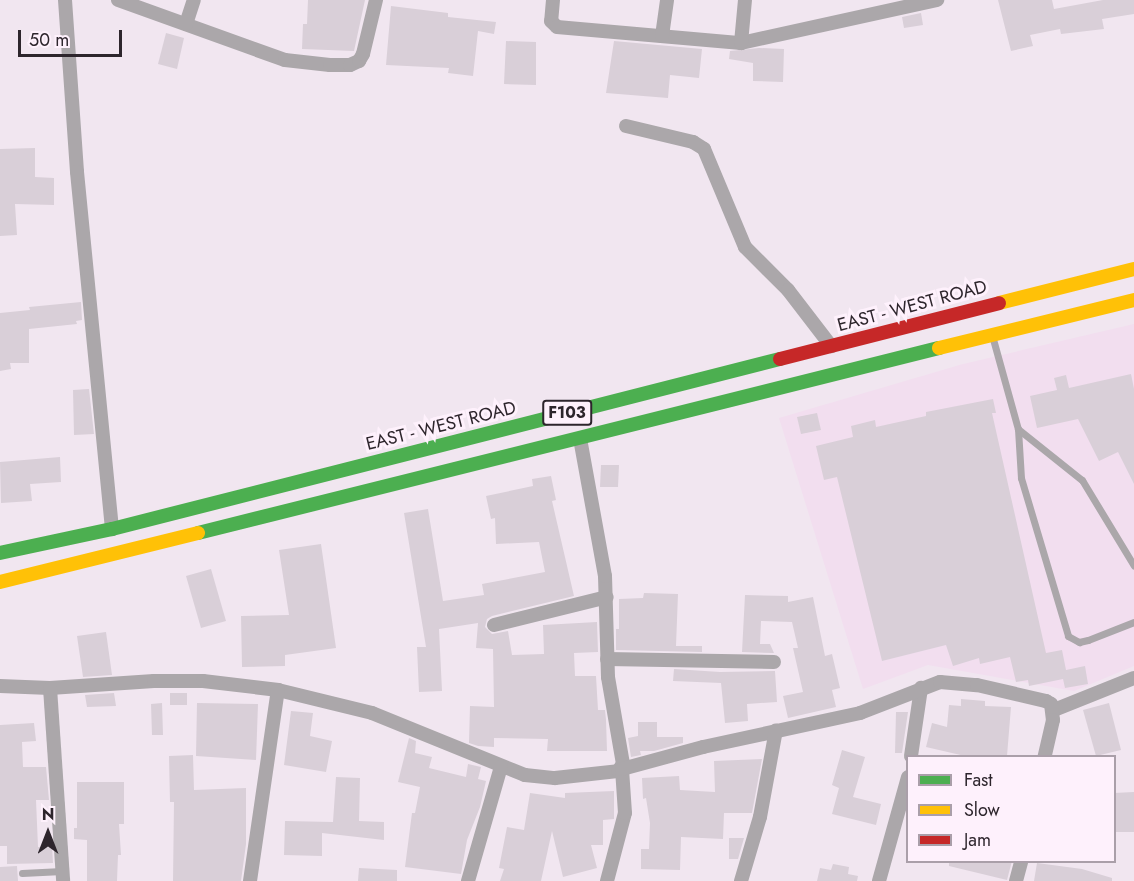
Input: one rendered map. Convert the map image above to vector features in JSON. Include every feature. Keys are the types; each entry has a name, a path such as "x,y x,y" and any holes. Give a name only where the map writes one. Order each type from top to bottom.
{"main road":[{"name":"EAST - WEST ROAD","path":"0,553 112,529 1134,269"},
{"name":"F103","path":"0,582 1134,300"}],"street":[{"path":"65,0 77,172 112,529"},
{"path":"118,0 285,60 350,65 359,61 363,54 375,0"},
{"path":"186,24 194,0"},
{"path":"553,0 551,21 557,27 741,43 937,0"},
{"path":"662,36 667,0"},
{"path":"741,43 745,0"},
{"path":"626,126 693,142 704,149 745,246 788,290 831,346"},
{"path":"580,439 607,597 607,659 622,769 625,813 607,881"},
{"path":"494,624 607,597"},
{"path":"607,659 774,662"},
{"path":"1054,710 1134,678"},
{"path":"0,686 50,687 203,681 278,690 372,713 501,767 525,775 555,778 618,771 776,730 860,713 940,682 977,685 1046,701 1054,710"},
{"path":"50,687 63,876"},
{"path":"911,755 921,688"},
{"path":"250,881 278,690"},
{"path":"1045,755 1054,710"},
{"path":"741,881 760,817 776,730"},
{"path":"468,881 501,767"},
{"path":"879,881 906,784"},
{"path":"1016,881 1020,863"}],"lane":[{"path":"992,337 1018,429 1021,478 1068,636 1079,642 1134,622"},
{"path":"1018,429 1082,480 1134,566"},
{"path":"22,873 63,876"}],"shaded area":[{"path":"1134,324 1134,666 1074,691 928,665 863,689 779,418 963,364"}],"building":[{"path":"308,0 365,0 354,51 302,49 303,24 307,24"},
{"path":"998,0 1052,0 1054,9 1103,0 1134,0 1134,14 1102,19 1104,29 1061,34 1060,29 1030,35 1033,46 1011,51"},
{"path":"391,6 448,13 448,17 496,22 494,34 478,31 473,76 448,73 449,68 386,65"},
{"path":"921,13 923,25 904,28 902,17"},
{"path":"166,33 184,38 177,69 158,64"},
{"path":"506,41 536,42 536,85 504,84"},
{"path":"614,41 702,49 699,78 670,75 668,98 606,93"},
{"path":"759,48 784,49 783,82 753,81 753,63 729,59 730,51"},
{"path":"35,148 35,177 54,178 54,205 15,204 17,235 0,236 0,149"},
{"path":"81,302 82,320 76,321 77,324 29,329 29,363 10,363 11,369 0,371 0,313 30,310 29,307"},
{"path":"1131,374 1134,389 1134,484 1118,452 1099,461 1078,419 1037,428 1030,396 1057,390 1054,378 1066,375 1069,388"},
{"path":"89,389 94,434 74,435 73,390"},
{"path":"993,399 996,413 992,413 1046,653 1062,650 1066,670 1085,666 1088,684 1065,688 1063,679 1029,686 1028,680 1016,682 1010,657 980,664 979,658 953,666 946,645 882,661 837,477 824,480 816,446 853,437 851,426 875,420 876,427 926,416 926,412"},
{"path":"817,413 821,430 801,434 797,417"},
{"path":"60,457 61,482 30,484 32,501 1,503 0,462"},
{"path":"601,465 619,465 618,487 600,487"},
{"path":"551,476 556,500 552,501 574,596 492,616 487,619 485,627 492,634 508,631 512,655 544,654 543,625 597,622 598,652 574,653 575,676 596,676 598,710 605,710 607,751 547,751 548,739 494,738 494,747 469,743 470,706 494,707 493,649 476,648 478,623 439,629 442,691 419,692 417,647 426,647 404,513 428,509 443,601 484,595 482,584 545,572 539,542 496,544 495,518 491,519 486,496 533,486 532,479"},
{"path":"321,544 336,648 285,655 285,666 242,667 241,616 289,615 279,550"},
{"path":"211,569 226,621 201,628 186,576"},
{"path":"644,593 678,594 676,646 702,646 702,652 616,650 619,599 643,598"},
{"path":"745,595 788,596 788,602 813,597 825,656 832,654 840,688 832,690 836,707 788,718 783,696 803,692 793,648 798,648 792,622 761,621 760,644 770,644 774,653 742,652"},
{"path":"106,632 112,675 83,677 77,636"},
{"path":"674,669 720,672 775,671 777,702 747,704 748,721 725,723 721,683 673,681"},
{"path":"114,693 116,706 87,707 85,695"},
{"path":"170,693 187,693 187,705 170,705"},
{"path":"961,699 985,701 985,706 1011,707 1007,755 961,755 926,747 932,723 947,727 949,705 961,706"},
{"path":"162,703 163,735 152,735 151,704"},
{"path":"197,703 258,704 256,760 196,756"},
{"path":"1109,703 1121,750 1096,755 1083,710"},
{"path":"291,711 313,713 310,736 332,741 326,772 284,765"},
{"path":"896,712 908,712 902,753 895,753"},
{"path":"638,722 657,722 657,737 683,737 683,743 654,751 640,751 641,755 631,757 628,738 638,736"},
{"path":"34,723 36,741 22,742 23,767 46,767 49,800 36,800 38,847 52,847 53,863 7,864 7,846 0,846 0,725"},
{"path":"409,738 416,741 415,753 432,757 429,768 466,777 468,764 481,767 478,779 486,781 480,807 467,840 461,874 405,867 412,813 415,813 420,787 398,782"},
{"path":"842,750 865,757 853,797 881,804 876,825 832,814 839,788 832,785"},
{"path":"193,755 194,790 246,788 246,844 241,881 173,881 174,802 170,802 169,756"},
{"path":"762,759 752,813 724,813 723,839 681,837 680,870 641,869 641,849 649,849 650,823 646,798 643,799 642,778 679,776 680,790 715,792 714,761"},
{"path":"336,777 360,778 359,821 384,822 384,840 322,833 322,856 284,855 285,821 333,822"},
{"path":"77,782 124,782 124,824 119,824 121,855 118,855 117,881 87,881 87,840 74,839 74,828 77,828"},
{"path":"614,791 614,819 603,820 603,845 591,845 597,868 563,877 552,831 541,881 500,881 504,869 499,868 507,827 524,830 530,793 565,798 565,793"},
{"path":"1134,792 1134,832 1116,832 1116,793"},
{"path":"729,838 744,838 738,859 729,859"},
{"path":"949,863 1011,863 1007,880 949,866"},
{"path":"1037,863 1082,869 1112,878 1112,881 1034,881"},
{"path":"833,864 849,867 848,874 858,876 857,881 817,881 820,868 831,870"},
{"path":"17,866 18,881 0,881 0,867"},
{"path":"359,868 397,870 397,881 358,881"}],"traffic: fast":[{"path":"198,533 939,348"},
{"path":"0,553 112,529 780,359"}],"traffic: slow":[{"path":"999,303 1134,269"},
{"path":"939,348 1134,300"},
{"path":"0,582 198,533"}],"traffic: jam":[{"path":"780,359 999,303"}]}
